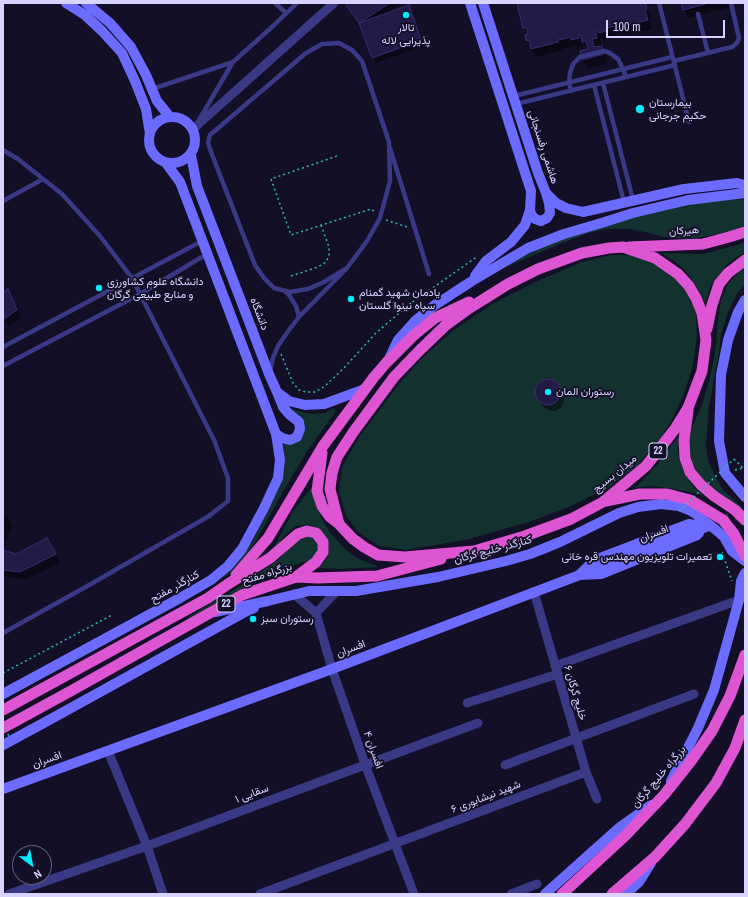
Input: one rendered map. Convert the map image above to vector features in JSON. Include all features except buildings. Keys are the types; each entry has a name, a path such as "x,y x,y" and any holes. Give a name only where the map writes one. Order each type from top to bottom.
{"highway":[{"name":"هیرکان","path":"623,247 702,244 745,232"},
{"name":"میدان بسیج","path":"623,247 655,258 678,274 689,286 702,313 706,340 702,371 688,408 675,429 646,466 603,502 571,519 525,536 474,551 405,557 378,555 353,539 339,524 330,489 332,473 337,457 354,431 394,377 446,325 468,309 508,284 538,269 582,253 623,247"},
{"name":"22","path":"706,340 712,305 720,284 728,273 745,260"},
{"name":"22","path":"228,584 268,538 323,446 374,376 387,362 414,335 435,318 508,284"},
{"path":"688,408 684,440 685,458 690,472 701,485 735,510 745,520"},
{"path":"323,446 317,491 322,506 330,517 339,524"},
{"path":"603,502 640,494 667,494 690,500 722,520 734,534 745,556"},
{"path":"228,584 270,558 298,534 308,531 316,534 323,542 323,552 316,562 296,577"},
{"name":"بزرگراه مفتح","path":"5,730 69,692 242,595 296,577 317,578 378,576 474,551"},
{"name":"بزرگراه مفتح","path":"3,710 208,598 228,584"},
{"name":"بزرگراه خلیج گرگان","path":"562,894 626,835 664,795 691,761 712,731 730,696 745,655"},
{"path":"612,894 654,857 685,824 716,783 735,748 745,720"}],"main road":[{"path":"66,3 91,20 122,54 146,109 150,134 149,143 152,152 157,159 166,163 175,164 184,161 191,155 195,147 196,138 193,129 187,122 179,118 170,117 161,119 154,125 150,134"},
{"path":"86,3 110,23 131,47 158,101 170,117"},
{"path":"470,3 531,191 530,210 524,225 511,242 486,261 472,281"},
{"name":"هاشمی رفسنجانی","path":"483,3 538,173 546,193 556,203 566,208 583,212 684,189 737,183 745,185"},
{"name":"دانشگاه","path":"191,155 196,186 269,374 283,407 298,422 300,429 296,437 290,440 282,438 276,434"},
{"path":"166,163 180,182 276,434"},
{"path":"530,210 531,214 536,219 541,221 547,218 550,213 546,193"},
{"path":"387,362 398,340 415,321 435,305 472,281 528,248 564,234 633,213 688,200 745,193"},
{"path":"745,300 738,312 728,340 721,375 719,441 725,472 745,498"},
{"path":"249,363 263,358"},
{"path":"277,392 289,401 305,405 324,404 365,388"},
{"name":"کنارگذر مفتح","path":"3,694 180,598 211,580 228,566 242,549 252,532 278,478 280,460 276,434"},
{"path":"725,472 745,484"},
{"name":"کنارگذر خلیج گرگان","path":"268,601 309,591 356,591 405,584 506,561 553,545 619,513 638,507 661,504 679,506 696,514 724,537 732,551 745,561"},
{"name":"افسران","path":"3,789 332,669 579,575 700,531 716,530"},
{"path":"545,894 620,827 664,795 698,728 714,690 739,600 741,581 745,573"},
{"path":"209,613 268,601"},
{"path":"3,745 52,720 243,613 268,601"},
{"path":"14,688 40,690"},
{"path":"626,894 639,882 654,857"}],"street":[{"path":"193,129 334,3"},
{"path":"294,594 316,613 336,591"},
{"name":"خلیج گرگان ۶","path":"534,592 586,772 597,799"},
{"path":"467,703 739,600"},
{"name":"افسران ۴","path":"316,613 332,669 365,764 414,894"},
{"path":"505,765 694,694"},
{"name":"سقایی ۱","path":"9,894 146,846 478,723"},
{"path":"108,751 146,846 163,894"},
{"name":"شهید نیشابوری ۶","path":"260,894 586,772"},
{"path":"511,894 537,884"}],"lane":[{"path":"276,3 286,13"},
{"path":"193,129 233,62 296,3"},
{"path":"659,3 689,122"},
{"path":"515,100 569,82 623,69 674,61 732,47 737,43 739,38 731,3"},
{"path":"698,14 708,53"},
{"path":"347,268 324,282 308,289 290,292 274,288 264,278 255,265 208,143 210,136 306,53 322,44 339,43 352,50 362,61 430,274"},
{"path":"571,91 569,82 570,73 573,64 580,57 604,51 610,53 618,59 626,77"},
{"path":"515,100 571,91 626,77 674,61"},
{"path":"152,89 233,62"},
{"path":"603,83 628,201"},
{"path":"594,85 628,201"},
{"path":"269,374 278,346 299,317 347,268 367,241 380,218 390,181 389,142"},
{"path":"3,150 18,159 62,194 100,236 132,278 214,440 228,478 228,501 209,516 3,633"},
{"path":"3,200 43,179"},
{"path":"3,347 202,241"},
{"path":"3,366 140,294 207,254"},
{"path":"283,290 289,295 296,306 299,317"}],"path":[{"path":"337,156 271,179 291,235 371,209 380,218 416,230"},
{"path":"291,276 318,267 326,262 330,256 329,247 321,225"},
{"path":"278,346 292,383 299,390 315,392 325,386 375,334 407,306 484,253"},
{"path":"679,511 734,459 743,468"},
{"path":"721,550 734,586"},
{"path":"3,673 112,615"}],"green space":[{"path":"745,199 745,226 728,232 687,239 664,237 630,229 607,229 589,233 567,241 509,266 508,265 536,250 565,239 645,214 669,208 718,200"},
{"path":"745,242 745,252 726,265 712,284 705,303 685,270 673,260 661,253 702,254"},
{"path":"611,255 631,255 649,260 674,276 689,293 696,313 697,337 693,365 684,394 671,422 661,438 637,466 610,487 569,507 532,521 470,539 406,550 379,546 359,533 346,516 339,491 342,467 361,434 399,384 418,362 451,332 492,304 535,282 582,262"},
{"path":"745,267 745,284 737,294 728,312 721,334 709,407 706,445 708,460 714,474 723,490 743,508 741,508 701,479 693,465 689,452 689,439 693,425 703,402 710,377 715,353 721,300 728,284 740,270"},
{"path":"290,408 313,414 325,413 334,408 336,411 308,450 244,560 230,573 208,589 229,572 252,543 279,489 284,474 285,458 283,443 295,443 298,416"},
{"path":"678,437 680,462 686,475 694,487 707,499 698,494 668,488 650,486 635,488 658,464"},
{"path":"314,484 317,504 322,519 331,534 343,547 357,558 379,567 342,569 319,568 327,558 329,547 326,537 318,528 308,525 296,526 286,534 272,551 293,511"},
{"path":"307,536 317,542 318,548 316,555 310,560 280,570 238,591 190,619 188,617 237,588 279,559 294,542"}],"tunnel":[{"path":"706,527 745,512"}],"place":[{"name":"تالار پذیرایی لاله","path":"406,15"},
{"name":"بیمارستان حکیم جرجانی","path":"640,109"},
{"name":"دانشگاه علوم کشاورزی و منابع طبیعی گرگان","path":"99,288"},
{"name":"یادمان شهید گمنام سپاه نینوا گلستان","path":"351,299"},
{"name":"رستوران المان","path":"548,392"},
{"name":"تعمیرات تلویزیون مهندس قره خانی","path":"720,557"},
{"name":"رستوران سبز","path":"253,619"}]}
